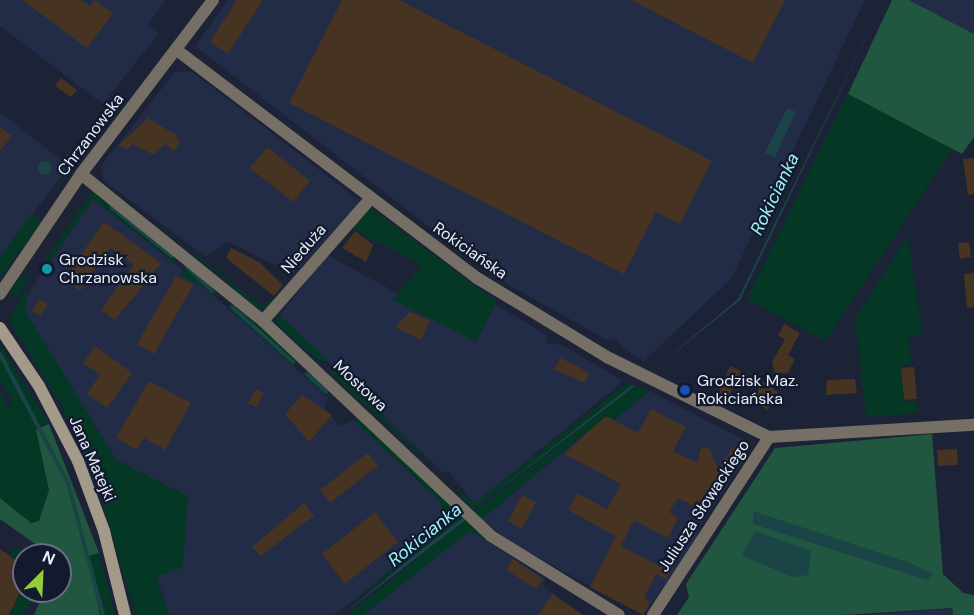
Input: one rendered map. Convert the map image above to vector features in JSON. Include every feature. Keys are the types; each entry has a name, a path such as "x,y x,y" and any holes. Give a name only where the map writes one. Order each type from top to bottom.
{"street":[{"name":"Chrzanowska","path":"0,294 81,174 178,51 213,0"},
{"name":"Rokiciańska","path":"178,51 477,278 607,357 769,437"},
{"name":"Mostowa","path":"81,174 263,321 501,544 619,615"},
{"name":"Nieduża","path":"263,321 370,199"},
{"name":"Jana Matejki","path":"0,328 39,386 78,461 104,531 125,615"},
{"name":"Juliusza Słowackiego","path":"653,615 769,437 974,425"}],"shaded area":[{"path":"0,0 166,0 148,24 159,33 103,104 0,26"},
{"path":"228,0 865,0 731,279 644,361 622,348 617,339 607,340 490,274 195,46"},
{"path":"884,0 740,300 653,370 738,299"},
{"path":"909,0 974,0 974,34"},
{"path":"191,71 361,202 293,274 227,241 206,257 104,181 101,166 175,72"},
{"path":"848,94 953,148 825,341 747,299"},
{"path":"110,99 116,99 120,106 116,113 110,113 106,109 106,103"},
{"path":"787,108 796,112 775,157 765,153"},
{"path":"0,112 69,166 0,257"},
{"path":"45,161 50,163 52,168 50,173 45,175 40,173 38,168 40,163"},
{"path":"94,188 176,255 174,262 93,199 47,265 43,263"},
{"path":"93,199 203,286 328,397 324,408 340,426 353,420 441,502 443,528 335,615 169,615 149,553 26,313 25,298"},
{"path":"369,207 496,301 476,342 394,300 421,265 351,227"},
{"path":"32,213 41,222 0,277 0,257"},
{"path":"160,225 262,307 287,289 265,310 256,307"},
{"path":"908,236 922,335 909,335 911,364 901,365 904,402 917,402 918,413 866,417 855,318"},
{"path":"327,255 399,294 394,300 477,341 495,304 546,335 546,343 562,345 623,381 475,504 449,472 442,472 280,315"},
{"path":"186,264 215,289 219,297 181,275"},
{"path":"30,276 16,297 10,293 20,277"},
{"path":"28,286 26,313 117,460 188,496 183,567 156,577 169,615 136,615 94,475 62,406 9,320"},
{"path":"226,306 241,309 294,358 294,367"},
{"path":"280,315 328,361 319,361 274,321"},
{"path":"0,345 49,424 36,430 49,490 39,522 31,523 0,498 0,392 8,407 13,402 0,379"},
{"path":"332,365 442,472 349,391 332,374"},
{"path":"310,372 329,389 328,397 302,374"},
{"path":"627,383 632,385 473,510 454,488 475,503"},
{"path":"632,385 635,386 473,510 482,503"},
{"path":"635,386 650,391 614,420 606,416 482,519 475,512"},
{"path":"650,391 746,441 749,453 698,529 697,541 643,615 510,542 482,519 606,416 614,420"},
{"path":"361,417 465,516 335,615 443,527 441,502 353,420"},
{"path":"753,511 913,564 933,574 927,580 753,524"},
{"path":"465,516 467,519 342,615 411,558"},
{"path":"467,519 500,549 470,531 363,615 348,615"},
{"path":"470,530 545,579 544,587 584,615 363,615"},
{"path":"755,531 811,551 808,575 792,577 742,555"},
{"path":"99,553 114,615 100,615 88,556"},
{"path":"16,603 30,603 24,615 10,615"},
{"path":"946,609 952,609 952,615 862,615"}],"green space":[{"path":"892,0 909,0 974,34 974,137 962,154 848,94"},
{"path":"49,424 99,553 88,556 100,615 34,615 39,603 72,603 72,543 34,543 0,519 0,498 31,523 39,521 49,490 36,430"},
{"path":"932,434 943,574 963,593 974,595 974,615 953,615 952,608 843,615 677,615 689,597 686,584 775,448"}],"building":[{"path":"22,0 81,0 90,6 95,0 113,13 87,48"},
{"path":"237,0 263,0 228,54 210,42"},
{"path":"342,0 399,0 712,161 680,224 656,212 624,274 289,103"},
{"path":"631,0 785,0 753,63"},
{"path":"61,78 77,90 71,97 55,86"},
{"path":"148,118 176,135 180,143 174,151 165,144 154,155 132,144 127,150 119,145"},
{"path":"0,127 12,136 0,151"},
{"path":"267,147 310,181 293,202 250,168"},
{"path":"974,158 974,194 968,195 963,159"},
{"path":"104,222 161,263 115,320 101,310 134,264 110,248 80,291 64,279"},
{"path":"355,231 373,245 366,262 342,248"},
{"path":"969,242 971,257 960,259 958,243"},
{"path":"231,248 259,262 283,285 274,296 226,258"},
{"path":"974,273 974,307 967,308 964,274"},
{"path":"176,276 193,285 154,354 137,344"},
{"path":"40,299 48,304 40,316 32,310"},
{"path":"410,312 430,321 421,340 395,327"},
{"path":"784,324 800,333 788,355 795,359 788,373 775,373 772,362 785,339 778,336"},
{"path":"95,346 132,373 107,408 87,394 100,375 83,363"},
{"path":"561,358 590,373 584,383 554,369"},
{"path":"730,366 741,371 727,401 717,396"},
{"path":"914,367 917,399 904,400 901,368"},
{"path":"855,379 857,393 826,395 827,380"},
{"path":"149,381 191,403 165,450 144,438 137,450 116,438"},
{"path":"763,382 778,392 768,410 752,401"},
{"path":"256,389 264,394 256,407 248,403"},
{"path":"302,395 332,415 309,442 285,414"},
{"path":"651,409 686,427 673,451 697,463 701,448 709,447 721,477 703,511 678,498 669,512 678,518 668,538 634,520 621,546 671,572 666,579 656,574 644,598 650,602 643,615 590,587 616,536 568,510 577,493 607,509 621,484 564,454 606,416 638,433"},
{"path":"733,446 745,453 731,476 719,468"},
{"path":"957,449 958,465 938,466 937,450"},
{"path":"368,453 378,466 330,503 320,490"},
{"path":"522,495 536,502 522,529 508,521"},
{"path":"304,503 314,516 261,556 252,547"},
{"path":"375,512 398,542 345,584 322,554"},
{"path":"0,549 12,558 12,603 15,603 9,615 0,615"},
{"path":"513,559 543,579 536,589 506,570"},
{"path":"552,594 583,615 538,615"}],"waterway":[{"path":"111,207 172,256"},
{"path":"187,267 213,291"},
{"path":"232,307 293,362"},
{"path":"0,354 68,483 103,615"},
{"path":"307,374 326,392"}],"place":[{"name":"Grodzisk Chrzanowska","path":"47,269"},
{"name":"Grodzisk Maz. Rokiciańska","path":"685,390"}],"water label":[{"name":"Rokicianka","path":"775,194"},
{"name":"Rokicianka","path":"425,535"}]}
